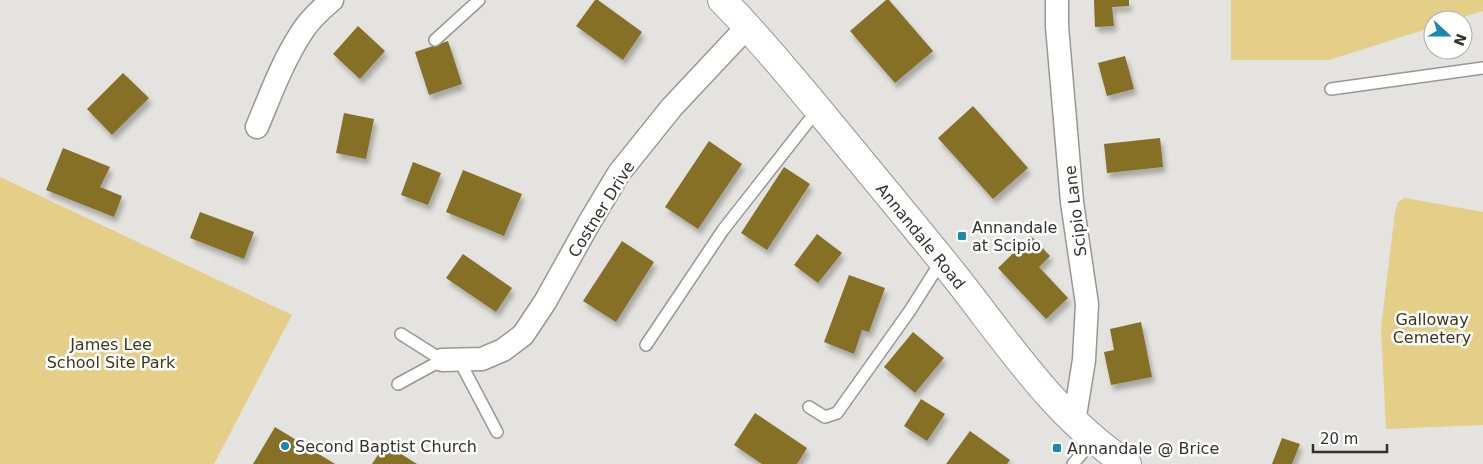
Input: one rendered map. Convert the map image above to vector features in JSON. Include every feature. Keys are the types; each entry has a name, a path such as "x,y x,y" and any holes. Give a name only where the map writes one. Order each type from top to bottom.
{"main road":[{"name":"Annandale Road","path":"722,0 748,26 818,110 942,260 1026,367 1084,431 1127,464"}],"street":[{"path":"257,127 300,34 316,14 332,0"},
{"name":"Scipio Lane","path":"1057,0 1057,26 1072,202 1087,304 1084,360 1084,431"},
{"name":"Costner Drive","path":"451,360 482,360 503,350 522,335 546,302 589,223 620,173 672,107 748,26"}],"lane":[{"path":"435,40 479,0"},
{"path":"1331,89 1483,68"},
{"path":"646,345 723,230 818,110"},
{"path":"809,407 825,417 837,413 909,312 942,260"},
{"path":"401,334 451,360 497,432"},
{"path":"398,384 451,360"},
{"path":"1073,464 1084,431"}],"green space":[{"path":"1231,0 1483,0 1483,11 1473,14 1473,10 1423,10 1423,30 1329,60 1231,60"},
{"name":"James Lee School Site Park","path":"0,177 292,315 214,464 0,464"},
{"name":"Galloway Cemetery","path":"1405,198 1483,212 1483,425 1386,429 1381,328 1395,212 1398,202"}],"building":[{"path":"595,0 598,0 642,32 623,60 576,26"},
{"path":"886,0 889,0 933,51 895,83 850,31"},
{"path":"1094,0 1129,0 1129,6 1112,7 1114,26 1095,27"},
{"path":"358,26 385,51 360,79 333,54"},
{"path":"448,41 462,84 429,95 415,52"},
{"path":"1125,56 1134,89 1107,96 1098,63"},
{"path":"123,73 149,98 112,135 87,109"},
{"path":"973,106 1028,168 993,199 938,138"},
{"path":"344,113 374,119 366,159 336,153"},
{"path":"1160,138 1163,167 1107,173 1104,144"},
{"path":"709,141 742,164 698,229 665,207"},
{"path":"63,148 110,167 100,187 122,196 114,217 46,190"},
{"path":"413,162 441,173 428,205 401,195"},
{"path":"784,167 810,184 767,250 741,233"},
{"path":"463,170 522,194 504,236 446,212"},
{"path":"200,212 254,232 244,259 190,238"},
{"path":"817,234 842,253 818,283 794,265"},
{"path":"1031,236 1050,256 1039,267 1068,298 1046,319 998,268"},
{"path":"622,241 654,262 616,322 583,301"},
{"path":"463,254 512,288 496,312 446,278"},
{"path":"849,275 885,288 869,332 862,330 854,354 824,342"},
{"path":"1141,322 1152,377 1111,385 1104,352 1114,350 1110,329"},
{"path":"913,332 944,358 915,393 884,367"},
{"path":"921,399 945,414 927,441 904,426"},
{"path":"755,413 807,448 797,464 762,464 734,445"},
{"name":"Second Baptist Church","path":"275,427 335,464 253,464"},
{"path":"970,431 1010,460 1007,464 946,464"},
{"path":"1282,438 1300,444 1292,464 1272,464"},
{"name":"Second Baptist Church","path":"385,444 417,464 372,464"}],"place":[{"name":"Annandale at Scipio","path":"962,236"},
{"name":"Second Baptist Church","path":"285,446"},
{"name":"Annandale @ Brice","path":"1057,448"}]}
